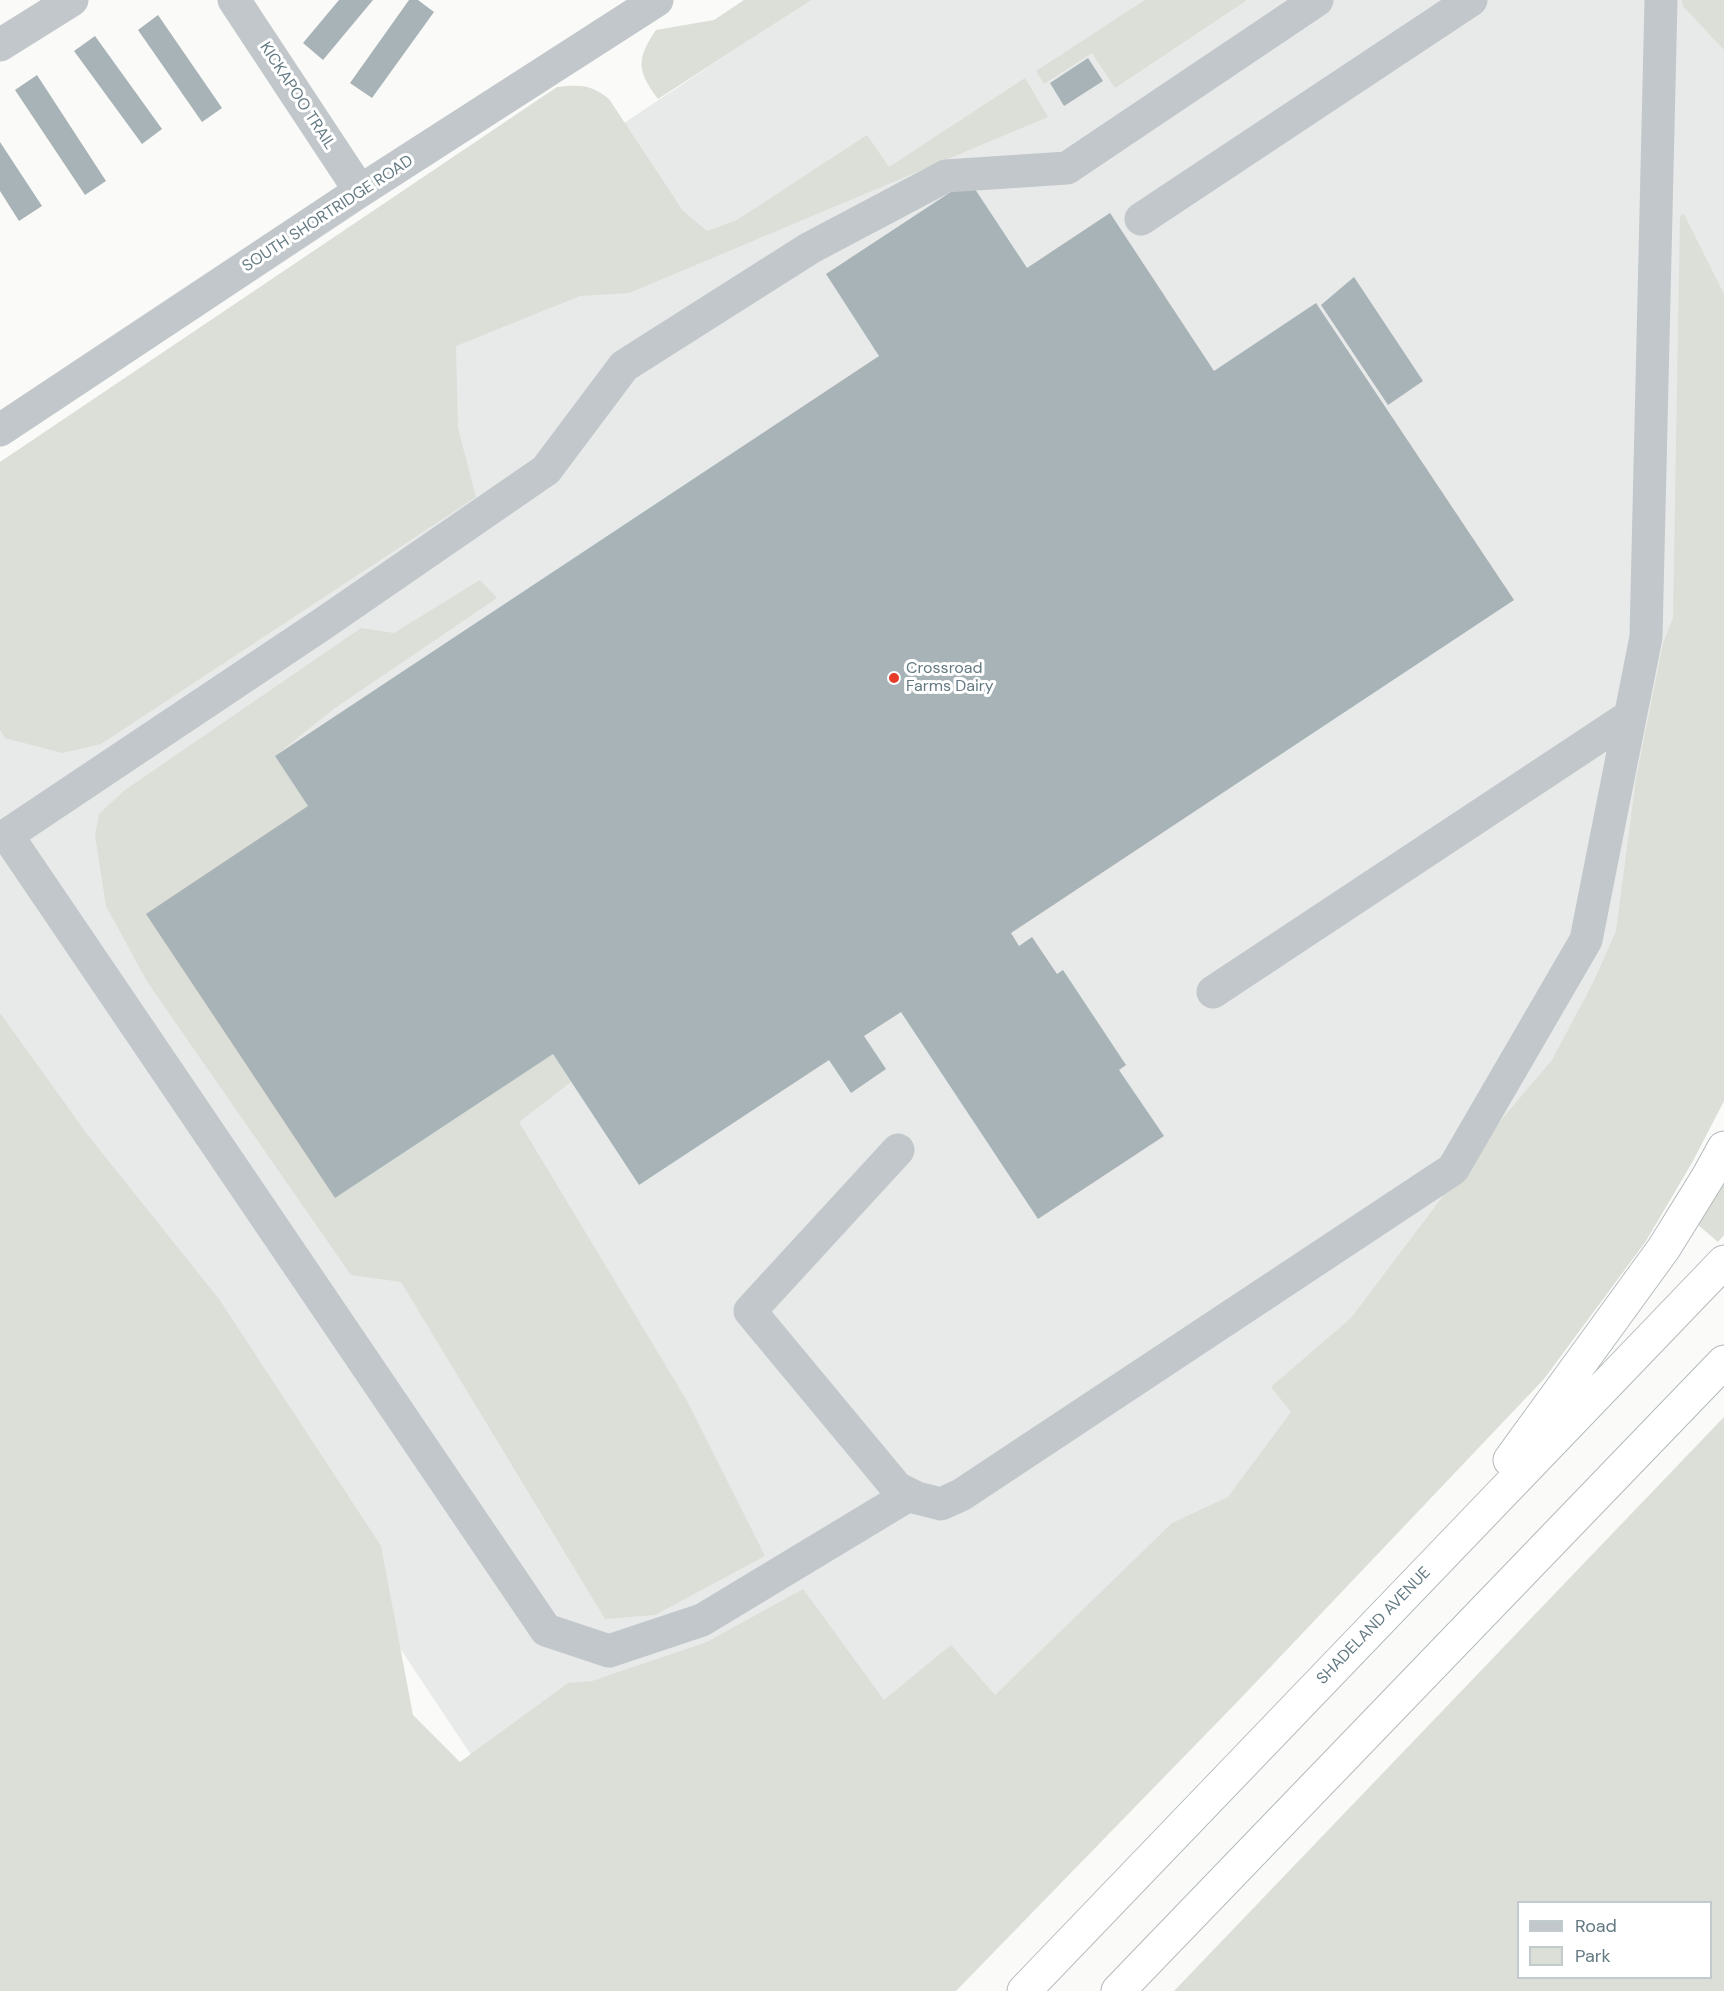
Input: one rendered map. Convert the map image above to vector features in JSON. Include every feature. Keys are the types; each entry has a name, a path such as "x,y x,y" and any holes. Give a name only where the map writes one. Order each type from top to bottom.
{"highway":[{"path":"1442,1555 1664,1248 1724,1148"},
{"name":"SHADELAND AVENUE","path":"1024,1991 1724,1262"},
{"path":"1118,1991 1724,1362"}],"street":[{"path":"0,45 72,0"},
{"name":"KICKAPOO TRAIL","path":"234,0 360,191"},
{"name":"SOUTH SHORTRIDGE ROAD","path":"0,430 360,191 657,0"},
{"path":"909,1495 702,1620 609,1651 546,1630 4,830 321,625 546,470 624,366 810,248 946,176 1067,168 1317,0"},
{"path":"1141,219 1471,0"},
{"path":"898,1150 750,1311 882,1473 897,1488 909,1495 941,1504 961,1495 1453,1169 1586,940 1646,637 1661,0"},
{"path":"1213,992 1630,716"}],"shaded area":[{"path":"809,0 1724,0 1724,599 1632,1063 830,1991 477,1764 0,1047 0,538"}],"green space":[{"path":"744,0 811,0 658,99 646,80 642,65 645,49 656,30 714,20"},
{"path":"1145,0 1247,0 1115,88 1092,53 1044,84 1036,71"},
{"path":"1682,0 1724,0 1724,50 1683,6"},
{"path":"1025,78 1048,117 629,293 580,296 456,346 458,428 476,497 101,744 62,753 5,738 0,730 0,462 557,87 591,88 609,99 683,211 707,231 737,220 867,135 889,167"},
{"path":"1684,214 1724,294 1724,1101 1693,1161 1646,1241 1544,1379 1241,1698 956,1991 0,1991 0,1013 87,1134 219,1299 381,1546 413,1715 460,1762 568,1683 592,1681 707,1642 803,1589 884,1700 951,1645 995,1695 1172,1523 1228,1497 1291,1412 1271,1387 1351,1318 1496,1126 1552,1060 1593,983 1616,931 1636,779 1663,643 1673,618 1680,216"},
{"path":"480,580 497,598 335,708 275,756 308,806 147,914 335,1198 553,1054 571,1082 519,1122 687,1401 765,1556 655,1615 605,1619 401,1282 351,1275 148,983 106,906 95,835 99,814 125,790 361,628 394,633"},
{"path":"1724,1177 1724,1235 1718,1242 1697,1224"},
{"path":"1724,1417 1724,1991 1174,1991"}],"building":[{"path":"339,0 373,0 323,60 303,43"},
{"path":"409,0 418,0 434,12 372,98 350,83"},
{"path":"158,15 222,108 202,122 138,30"},
{"path":"95,36 162,129 142,144 74,51"},
{"path":"1088,58 1103,81 1064,106 1050,83"},
{"path":"37,75 106,181 85,195 15,90"},
{"path":"0,142 42,206 19,221 0,191"},
{"name":"Crossroad Farms Dairy","path":"969,180 1027,268 1110,213 1214,371 1316,303 1514,600 1011,933 1019,946 1032,937 1057,974 1063,970 1126,1065 1119,1070 1164,1136 1038,1219 901,1012 864,1036 886,1069 851,1093 829,1060 639,1185 553,1054 335,1198 146,914 308,806 275,756 879,356 826,274"},
{"path":"1354,277 1423,381 1388,405 1321,305"}],"place":[{"name":"Crossroad Farms Dairy","path":"894,678"}]}
